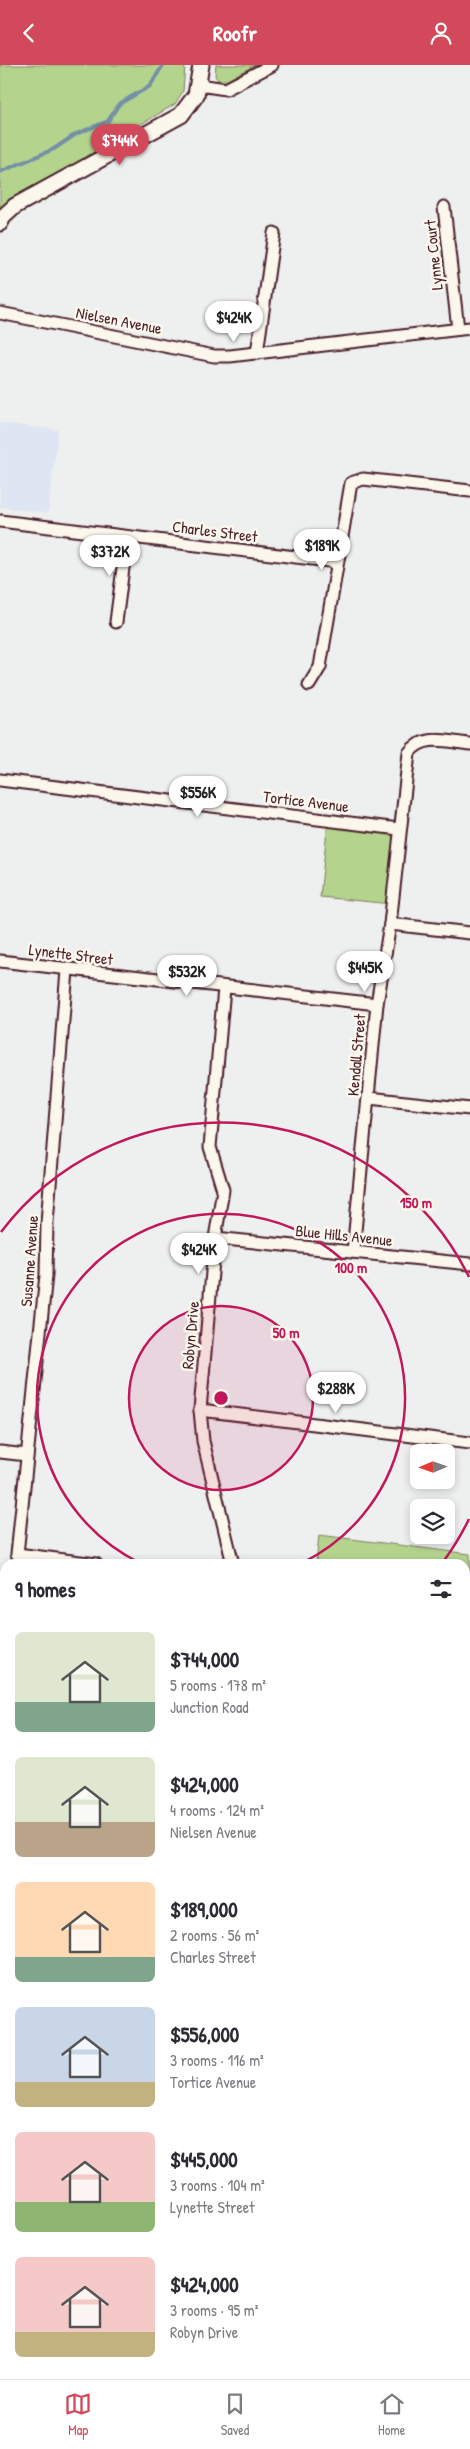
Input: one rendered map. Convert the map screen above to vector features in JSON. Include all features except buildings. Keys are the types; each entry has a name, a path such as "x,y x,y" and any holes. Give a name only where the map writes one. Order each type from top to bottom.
{"street":[{"path":"0,223 3,217 15,206 181,115 192,102 199,85 201,65"},
{"path":"199,85 226,89 272,65"},
{"name":"Lynne Court","path":"444,207 464,329"},
{"path":"258,353 274,233"},
{"name":"Nielsen Avenue","path":"0,313 214,356 258,353 464,329"},
{"path":"309,685 320,667 351,483 358,479 470,491"},
{"name":"Charles Street","path":"0,521 337,562"},
{"path":"116,621 127,537"},
{"name":"Kendall Street","path":"353,1253 377,1004 390,923 409,753 415,744 426,740 470,744"},
{"name":"Tortice Avenue","path":"0,780 399,829"},
{"path":"390,923 470,933"},
{"name":"Lynette Street","path":"0,961 377,1004"},
{"name":"Susanne Avenue","path":"56,1559 17,1554 46,1275 47,1223 67,970"},
{"name":"Robyn Drive","path":"224,988 210,1147 223,1190 215,1239 200,1410 203,1441 232,1559"},
{"path":"369,1098 470,1109"},
{"name":"Blue Hills Avenue","path":"215,1239 470,1264"},
{"path":"200,1410 470,1443"},
{"path":"0,1452 27,1455"}],"shaded area":[{"path":"0,423 58,430 48,513 0,507"}],"green space":[{"path":"0,65 185,65 183,91 175,104 0,208"},
{"path":"216,65 255,65 227,80 218,80 215,76"},
{"path":"328,820 399,829 392,904 320,897"},
{"path":"319,1535 470,1554 470,1559 317,1559"}],"waterway":[{"path":"0,172 54,149 76,134 108,121 119,104 150,86 163,65"}]}
